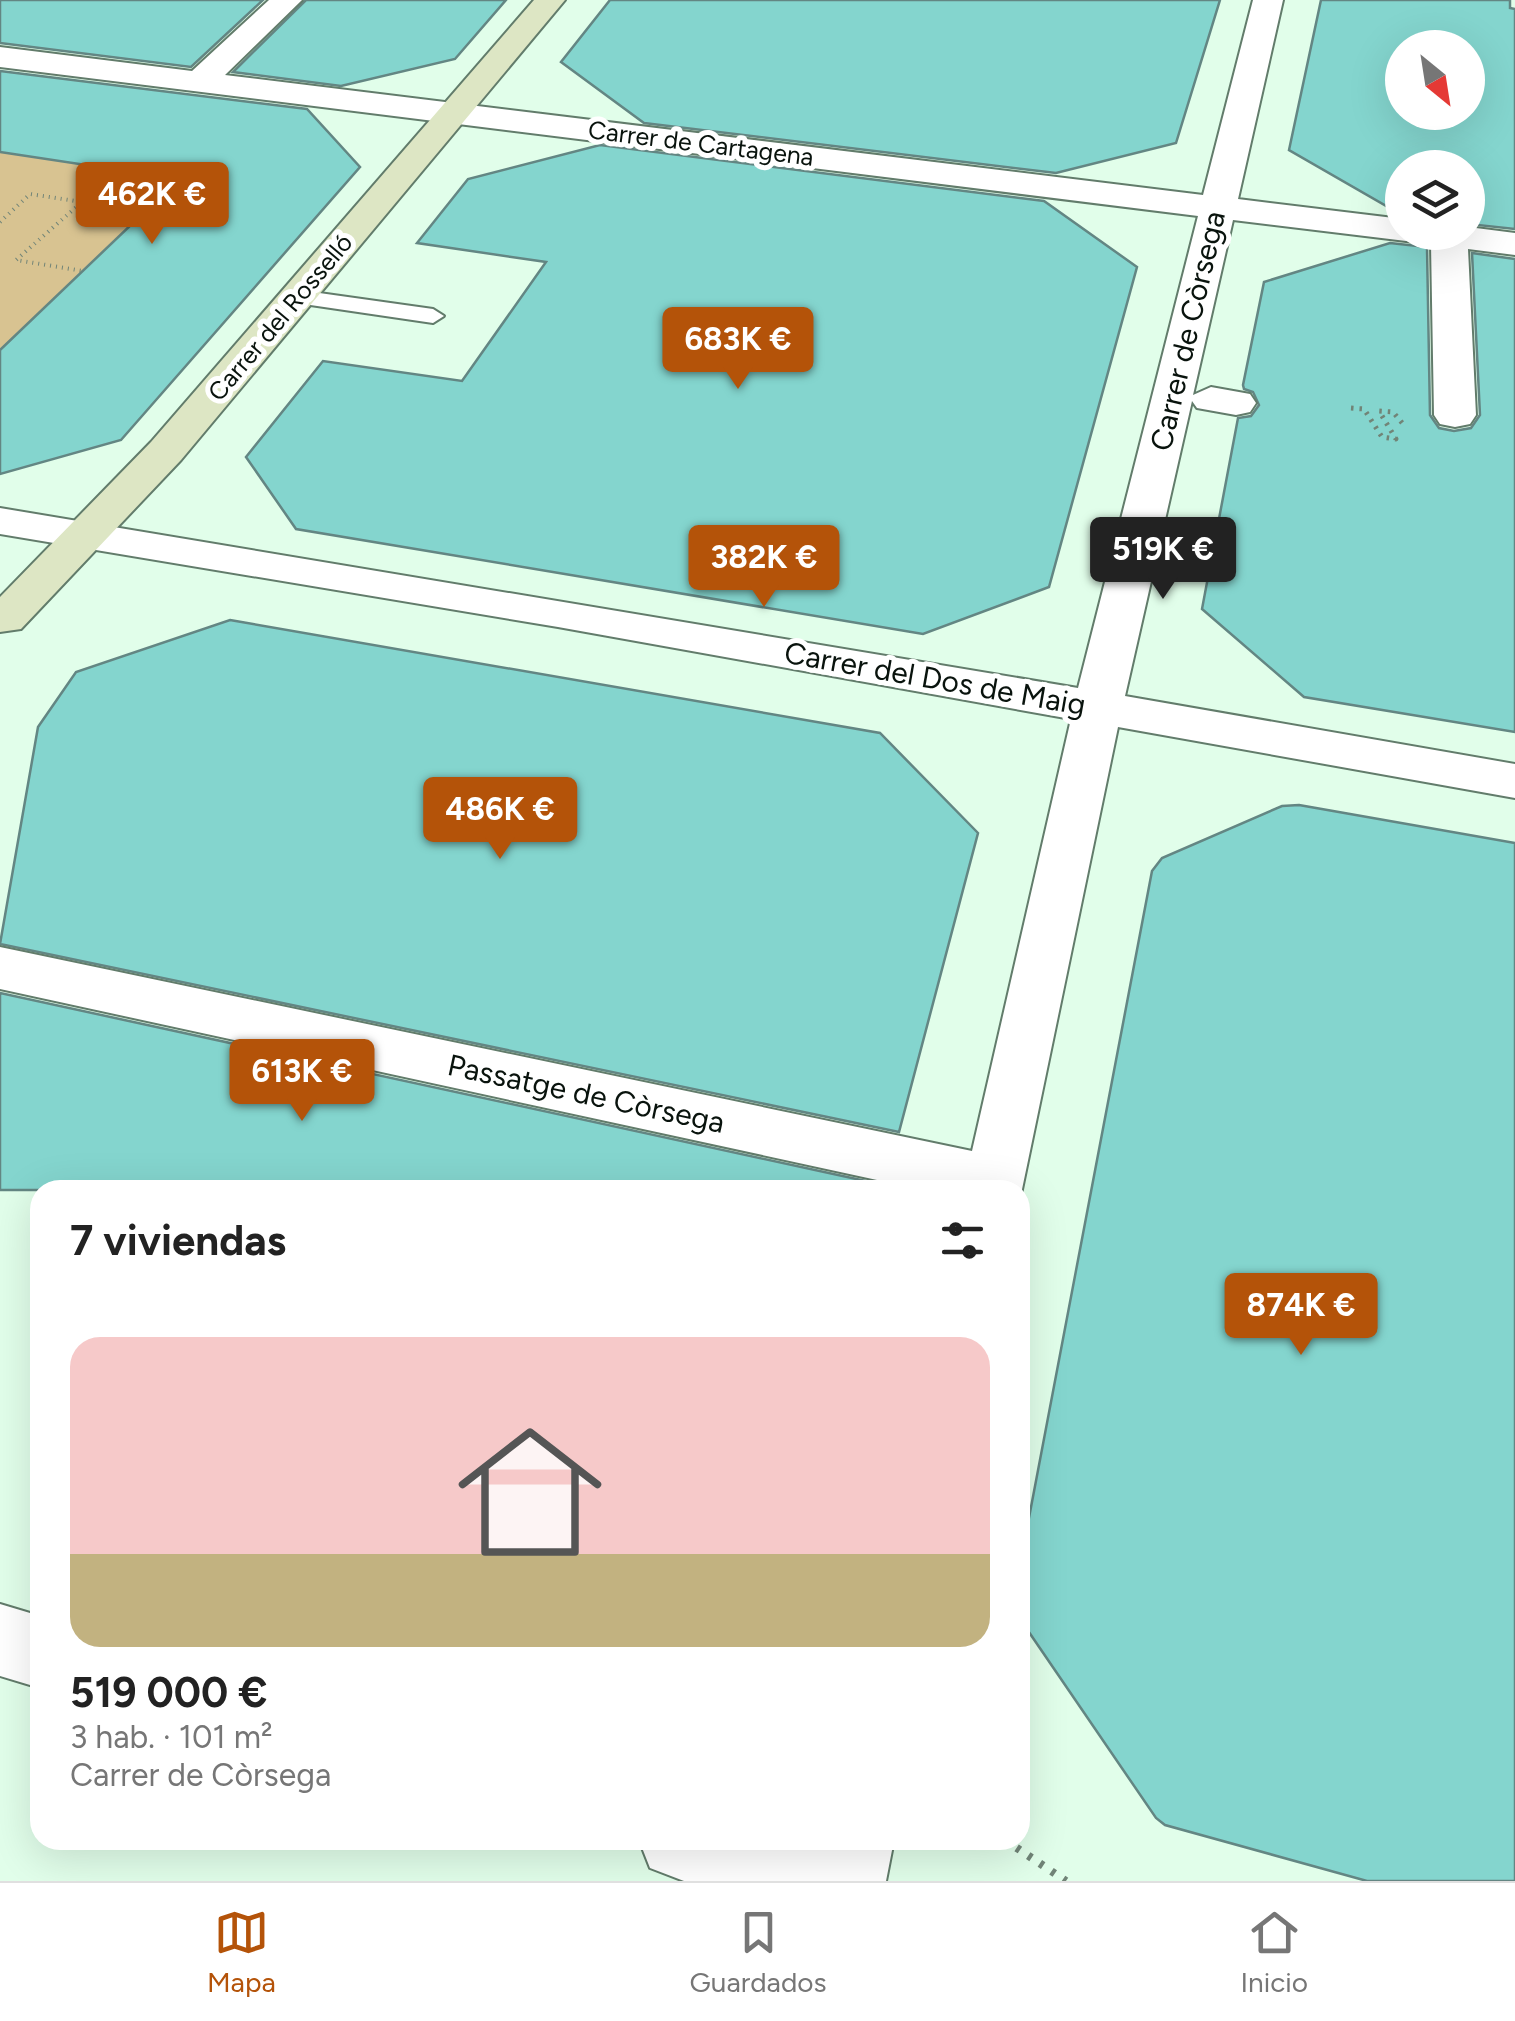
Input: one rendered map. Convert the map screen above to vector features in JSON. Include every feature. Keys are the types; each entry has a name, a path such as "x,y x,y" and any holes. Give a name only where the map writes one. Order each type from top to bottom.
{"main road":[{"name":"Carrer del Rosselló","path":"2,622 166,452 550,0"}],"street":[{"name":"Carrer de Còrsega","path":"996,1180 1098,706 1268,0"},
{"path":"239,8 280,6"},
{"path":"200,81 280,6"},
{"name":"Carrer de Cartagena","path":"0,56 1385,228"},
{"path":"1485,240 1515,244"},
{"path":"1437,250 1455,415"},
{"name":"Carrer del Dos de Maig","path":"0,521 1098,706 1515,781"},
{"name":"Passatge de Còrsega","path":"0,968 968,1180"},
{"path":"0,1640 30,1649"},
{"path":"714,1850 826,1881"},
{"path":"846,1881 853,1850"}],"lane":[{"path":"298,297 433,316"}],"path":[{"path":"0,222 30,194 82,202 16,260 82,272"},
{"path":"1350,408 1364,410 1382,437 1396,439 1379,411 1393,412 1405,427"},
{"path":"1020,1850 1066,1881"}],"shaded area":[{"path":"0,152 138,173 159,155 197,161 0,350"}],"building":[{"path":"0,0 263,0 191,67 0,43"},
{"path":"306,0 506,0 455,59 341,86 233,72"},
{"path":"610,0 1220,0 1176,143 1056,173 644,123 561,62"},
{"path":"1321,0 1510,0 1510,8 1515,9 1515,229 1485,226 1485,150 1385,150 1385,205 1289,150"},
{"path":"0,71 307,109 360,167 121,440 0,474 0,350 179,179 0,152"},
{"path":"600,145 1044,201 1137,267 1049,587 923,634 296,529 246,457 323,361 462,381 546,262 417,243 468,179"},
{"path":"1385,245 1385,250 1427,250 1430,415 1439,428 1454,431 1471,428 1480,415 1472,253 1515,259 1515,732 1304,697 1202,609 1238,418 1251,416 1259,405 1253,392 1243,385 1264,282"},
{"path":"230,620 880,733 978,833 899,1132 0,944 38,727 76,672"},
{"path":"1299,805 1515,843 1515,1881 1367,1881 1165,1825 1156,1818 1030,1634 1030,1512 1152,871 1162,858 1282,806"},
{"path":"0,993 861,1180 30,1180 30,1190 0,1190"}]}
